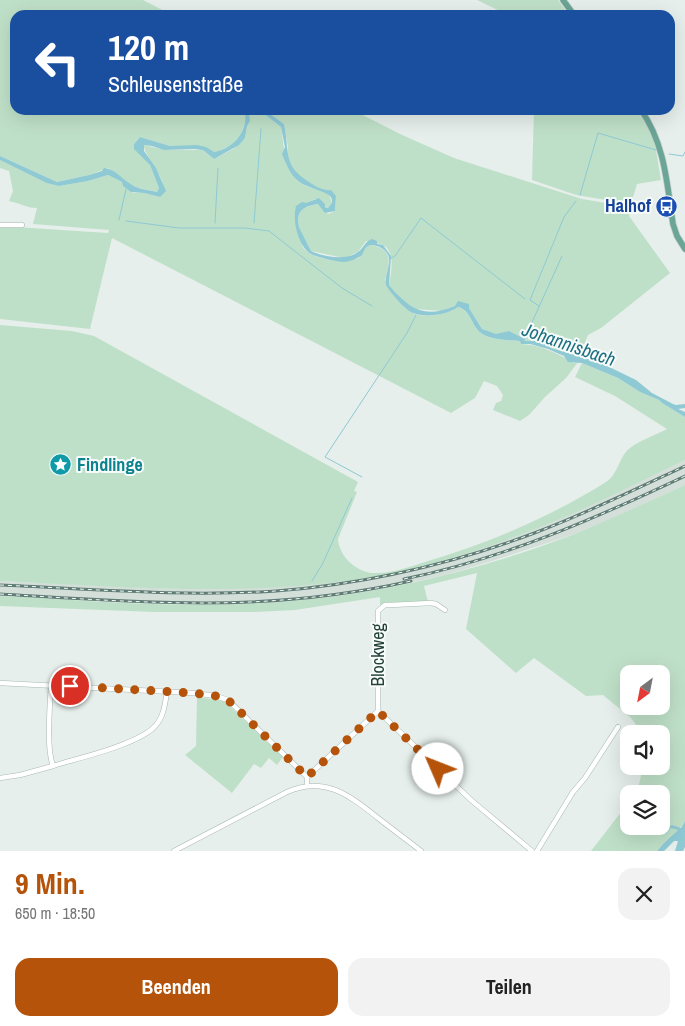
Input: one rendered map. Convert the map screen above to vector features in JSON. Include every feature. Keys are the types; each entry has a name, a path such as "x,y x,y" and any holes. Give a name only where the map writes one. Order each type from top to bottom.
{"main road":[{"path":"644,115 658,141 673,224 685,250"}],"street":[{"path":"0,225 22,225"},
{"name":"Blockweg","path":"378,711 378,611 385,605 390,604 431,603 445,610"},
{"path":"0,683 167,692 216,696 228,700 307,777 307,786"},
{"path":"51,685 50,759 53,766"},
{"path":"0,778 53,766 108,749 146,734 160,720 167,692"},
{"path":"307,777 378,711 471,800 532,851"},
{"path":"538,851 568,800 585,778 618,727"},
{"path":"174,851 287,792 307,786 331,788 347,795 421,851"}],"shaded area":[{"path":"685,460 685,485 612,519 566,537 492,561 442,576 379,589 308,600 235,604 154,604 0,596 0,581 179,589 228,589 312,584 315,580 378,576 440,561 514,537 560,519"}],"green space":[{"path":"0,0 143,0 162,10 10,10 10,115 246,115 240,137 230,146 219,151 214,152 183,146 170,146 140,137 134,144 150,165 159,188 157,192 136,187 108,168 89,175 57,182 0,156"},
{"path":"477,0 558,0 565,10 498,10"},
{"path":"249,115 265,115 281,127 286,163 296,180 329,194 332,203 328,208 315,199 295,209 300,238 303,247 307,251 321,258 348,261 360,257 368,246 371,245 383,249 389,260 385,280 410,311 423,316 448,312 458,307 463,309 475,327 489,337 520,341 521,344 542,348 574,363 578,362 566,378 529,415 520,421 493,410 496,403 501,401 503,395 497,386 484,381 475,398 451,413 112,238 90,329 0,319 0,226 108,233 109,230 33,224 37,208 9,201 13,191 9,171 0,168 0,160 59,186 108,175 122,182 133,193 144,193 160,197 162,181 144,145 166,150 203,150 214,159 233,149 245,138 250,121"},
{"path":"272,115 363,115 454,158 582,199 630,207 629,216 670,273 601,328 588,335 579,357 551,348 540,341 525,341 509,331 496,335 482,329 469,308 455,306 443,311 414,309 402,300 389,285 391,258 387,248 383,245 366,241 358,252 344,258 311,251 299,227 298,217 305,208 318,204 328,214 335,211 336,196 314,186 296,174 287,157 288,147 284,124"},
{"path":"534,115 640,115 654,138 661,180 637,184 631,204 576,195 532,180"},
{"path":"0,325 72,331 94,336 358,482 354,491 357,492 338,539 345,557 360,570 367,572 400,570 449,555 496,538 541,518 606,482 613,475 626,451 642,440 667,429 615,396 575,377 582,363 618,378 640,392 659,400 685,417 685,460 536,529 446,559 378,576 331,583 237,589 142,588 0,581"},
{"path":"685,485 685,821 680,828 672,825 671,828 679,829 657,851 591,851 620,814 620,835 670,835 670,785 639,785 641,775 670,775 670,725 636,725 627,715 670,715 670,665 620,665 620,709 603,695 586,696 534,658 516,673 466,629 477,573 424,586 428,602 390,602 380,605 380,597 295,610 255,612 154,612 0,606 0,596 146,604 219,605 291,601 361,592 466,570 500,560 567,537"},
{"path":"197,697 224,701 283,757 277,765 269,758 261,768 254,764 232,793 185,755 196,746"}],"water":[{"path":"245,115 249,115 250,121 245,138 239,145 214,159 203,150 164,150 144,145 144,151 156,168 166,191 160,197 131,192 123,186 122,182 108,175 59,186 47,183 0,160 0,156 57,182 89,175 102,171 104,168 115,172 135,187 157,192 159,188 150,165 134,149 134,144 140,137 170,146 197,145 206,147 214,152 228,147 234,142 242,131"},
{"path":"265,115 272,115 284,124 291,164 300,176 316,187 331,190 336,196 335,211 325,213 318,204 305,208 298,217 299,227 311,251 322,255 341,257 358,252 369,240 377,241 377,244 383,245 391,256 389,285 410,306 434,312 455,306 458,301 469,304 469,308 482,329 496,334 509,331 525,341 540,341 551,348 601,363 636,380 652,393 673,404 685,404 685,408 678,409 685,412 685,417 659,400 640,392 618,378 582,363 568,362 564,356 548,349 530,344 521,344 520,341 489,337 481,333 475,327 469,315 458,307 436,315 418,315 413,313 398,300 386,285 389,259 386,252 378,246 366,247 361,256 346,262 317,257 311,254 299,239 295,218 296,206 302,202 306,203 319,198 325,204 325,207 328,208 332,203 332,198 328,194 301,183 293,176 282,154 285,147 281,127"},
{"path":"685,821 685,847 683,851 675,851 678,841 674,841 664,851 657,851 678,830 670,829 670,826 681,828"}],"waterway":[{"path":"254,223 261,129"},
{"path":"580,195 598,133 656,150"},
{"path":"669,154 683,156 685,152"},
{"path":"215,223 218,168"},
{"path":"119,220 126,189"},
{"path":"539,306 530,300 564,217 576,201"},
{"path":"390,259 395,256 421,218 525,299"},
{"path":"126,221 179,228 245,228 269,231 342,288 372,306"},
{"name":"Johannisbach","path":"524,340 562,256"},
{"path":"362,477 325,457 407,333 416,315"},
{"path":"312,581 323,563 352,498"}],"railway":[{"path":"0,585 138,592 242,593 309,588 376,578 473,554 537,532 685,466"},
{"path":"404,579 477,561 548,536 685,476"},
{"path":"0,594 178,603 230,603 335,595 411,581"}],"place":[{"name":"Halhof","path":"667,206"},
{"name":"Findlinge","path":"61,465"}],"route":[{"path":"70,686 193,693 223,697 307,777 378,711 438,769"}]}
